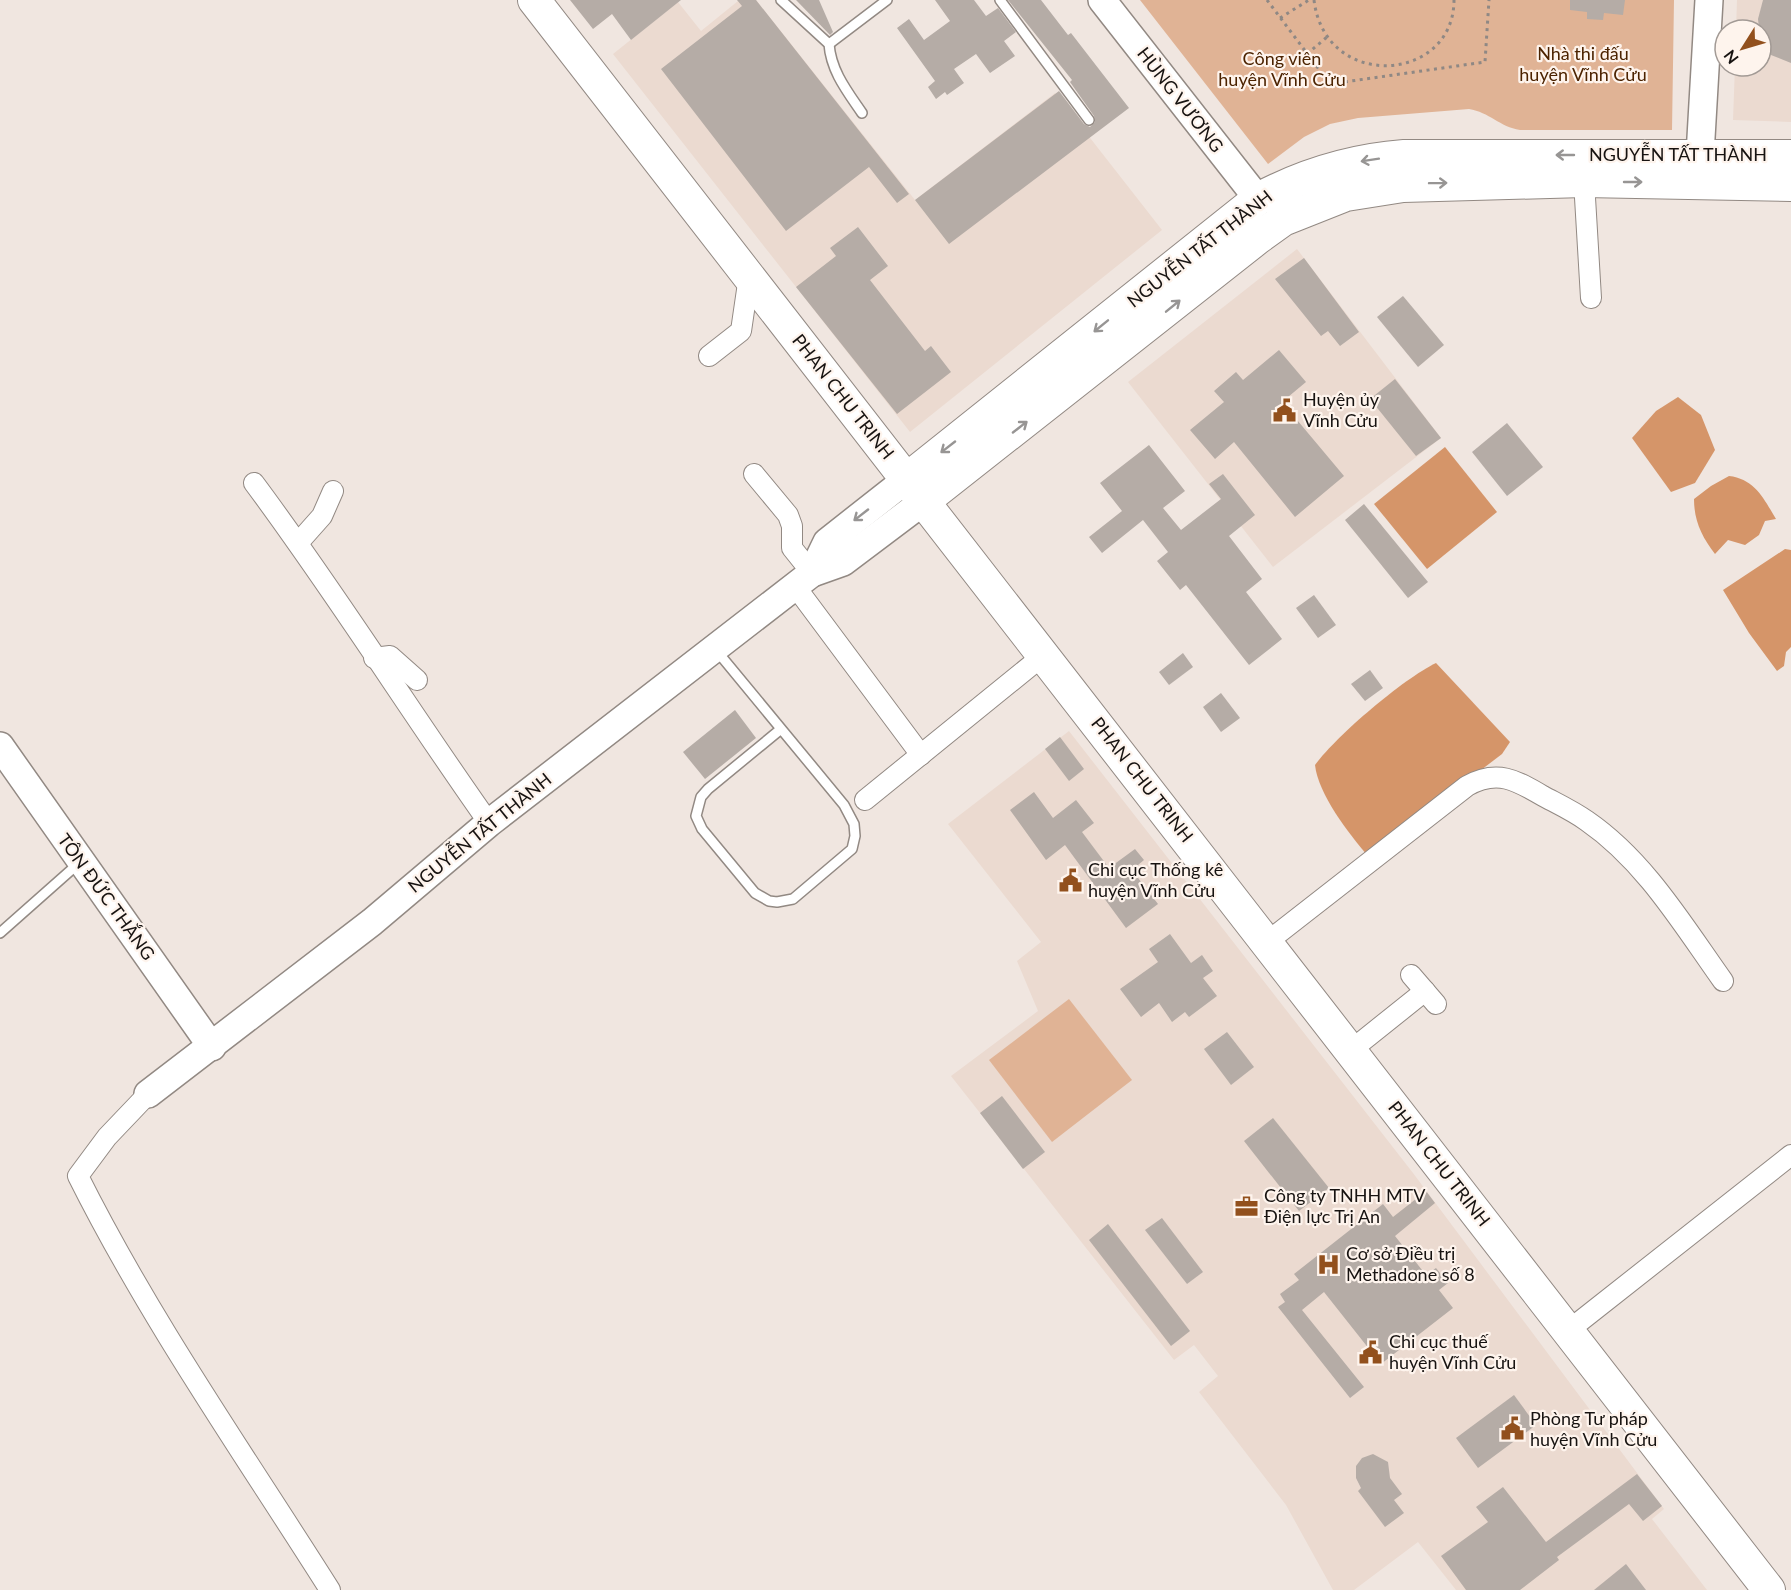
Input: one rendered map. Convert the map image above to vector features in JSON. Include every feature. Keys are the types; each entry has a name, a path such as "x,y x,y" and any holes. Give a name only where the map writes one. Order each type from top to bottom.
{"main road":[{"name":"PHAN CHU TRINH","path":"534,0 1045,654 1769,1590"},
{"name":"HÙNG VƯƠNG","path":"1102,0 1258,199"},
{"path":"1701,169 1709,0"},
{"name":"NGUYỄN TẤT THÀNH","path":"1237,236 1258,199 1311,174 1384,158 1465,154 1701,169 1791,185"},
{"name":"NGUYỄN TẤT THÀNH","path":"148,1094 372,922 489,823 803,580 826,542 916,490 1237,236 1346,195 1430,183 1584,181 1701,169 1791,156"},
{"name":"TÔN ĐỨC THẮNG","path":"0,746 212,1047"}],"street":[{"path":"1584,181 1591,298"},
{"path":"709,356 741,331 747,290 752,280"},
{"path":"754,474 788,515 792,526 792,548 803,580 921,755"},
{"path":"254,483 298,543 374,658 489,823"},
{"path":"298,543 322,516 333,491"},
{"path":"865,800 1045,654"},
{"path":"374,658 390,656 417,680"},
{"path":"1267,942 1467,786 1480,778 1495,775 1533,790 1557,803 1587,821 1609,839 1664,899 1723,981"},
{"path":"1350,1051 1431,998 1412,975"},
{"path":"148,1094 107,1137 78,1176 109,1238 143,1295 330,1590"},
{"path":"1569,1330 1791,1155"}],"lane":[{"path":"781,0 829,44 830,56 840,80 862,113"},
{"path":"829,44 887,0"},
{"path":"1000,0 1089,120"},
{"path":"714,648 781,729 844,806 854,824 855,836 852,849 793,899 777,902 769,901 754,893 702,829 696,816 701,796 781,729"},
{"path":"0,933 81,862"}],"path":[{"path":"1266,0 1330,84 1485,62 1489,0"},
{"path":"1280,18 1309,0"},
{"path":"1314,0 1316,12 1327,37 1342,52 1360,62 1390,66 1401,65 1421,57 1437,44 1448,27 1454,0"},
{"path":"1307,54 1327,37"},
{"path":"1390,66 1392,76"}],"shaded area":[{"path":"756,0 915,200 1055,93 1162,230 910,432 613,54 678,2 701,31 738,1"},
{"path":"1737,0 1791,0 1791,122 1733,120 1735,78 1773,78 1773,18 1736,18"},
{"name":"Huyện ủy Vĩnh Cửu","path":"1297,249 1441,438 1273,567 1128,382"},
{"path":"1678,397 1701,415 1715,450 1695,483 1671,492 1632,438 1656,411"},
{"path":"1445,447 1497,512 1427,569 1374,504"},
{"path":"1729,476 1746,481 1758,491 1776,519 1765,521 1759,535 1745,545 1728,540 1715,554 1700,528 1695,514 1694,499"},
{"path":"1785,549 1791,550 1791,647 1786,652 1784,666 1777,671 1749,633 1723,590"},
{"path":"1436,663 1510,742 1502,754 1368,856 1328,801 1317,776 1315,765 1338,739 1371,709 1406,682"},
{"path":"1069,731 1413,1173 1664,1509 1652,1519 1707,1590 1456,1590 1418,1542 1354,1590 1333,1590 1286,1505 1199,1392 1218,1376 1194,1345 1174,1360 951,1076 1038,1011 1017,961 1041,942 948,824"}],"green space":[{"name":"Công viên huyện Vĩnh Cửu","path":"1140,0 1674,0 1672,130 1520,130 1469,109 1358,118 1330,124 1304,137 1268,164"},
{"path":"1069,999 1132,1080 1052,1142 989,1060"}],"building":[{"path":"570,0 681,0 631,40 612,14 593,29"},
{"path":"737,0 756,0 909,194 897,203 869,167 786,231 661,69 742,6"},
{"path":"796,0 819,0 833,32 830,35"},
{"path":"935,0 974,0 986,16 998,8 1016,32 1004,41 1015,56 990,73 976,54 954,69 964,83 947,95 945,92 936,99 928,87 935,81 897,28 909,19 924,40 950,21"},
{"path":"1008,0 1041,0 1068,35 1071,33 1129,108 949,244 915,200 1059,91 1084,124 1090,127 1095,122 1094,116 1070,82 1072,80"},
{"path":"1570,0 1625,0 1623,15 1604,13 1603,20 1587,19 1587,12 1570,10"},
{"path":"1763,0 1791,0 1791,63 1773,56 1773,18 1758,18"},
{"path":"858,227 888,266 870,280 925,351 931,346 951,372 897,414 796,287 836,256 830,248"},
{"path":"1304,258 1359,332 1340,346 1328,331 1321,336 1275,279"},
{"path":"1403,296 1444,345 1418,367 1377,317"},
{"path":"1279,350 1306,382 1282,402 1344,476 1295,517 1234,442 1215,459 1190,430 1224,402 1214,391 1236,372 1243,380"},
{"path":"1395,379 1441,438 1416,456 1370,399"},
{"path":"1507,423 1543,467 1507,496 1472,452"},
{"path":"1149,445 1185,491 1163,508 1181,530 1221,499 1209,484 1223,474 1255,515 1229,536 1262,579 1246,592 1282,639 1249,665 1186,585 1180,590 1157,561 1168,552 1143,520 1102,553 1089,537 1122,511 1100,483"},
{"path":"1364,504 1428,582 1408,598 1345,520"},
{"path":"1314,595 1336,625 1318,638 1296,608"},
{"path":"1183,653 1193,667 1169,685 1159,672"},
{"path":"1370,670 1383,688 1365,701 1351,684"},
{"path":"1221,693 1240,718 1221,732 1203,707"},
{"path":"735,710 756,738 705,779 683,752"},
{"path":"1060,737 1084,769 1069,781 1045,749"},
{"path":"1034,792 1053,818 1076,800 1094,823 1082,832 1109,868 1135,849 1144,860 1132,870 1158,904 1126,928 1065,845 1046,860 1010,810"},
{"path":"1170,934 1191,963 1202,955 1213,971 1203,978 1217,996 1189,1017 1185,1012 1172,1022 1159,1003 1141,1017 1120,989 1158,962 1149,949"},
{"path":"1227,1032 1254,1067 1231,1085 1204,1049"},
{"path":"1002,1096 1045,1152 1023,1169 980,1113"},
{"path":"1273,1118 1329,1188 1299,1211 1244,1141"},
{"path":"1426,1191 1435,1203 1395,1236 1426,1275 1436,1268 1448,1283 1439,1290 1453,1308 1381,1364 1324,1292 1302,1310 1364,1387 1350,1398 1278,1307 1285,1302 1280,1294 1299,1280 1294,1274 1383,1204 1393,1217"},
{"path":"1162,1218 1203,1272 1187,1284 1145,1230"},
{"path":"1108,1224 1190,1331 1171,1346 1089,1240"},
{"path":"1514,1395 1536,1425 1478,1468 1456,1438"},
{"path":"1373,1454 1388,1462 1390,1478 1402,1494 1394,1500 1404,1513 1385,1527 1358,1491 1361,1488 1356,1478 1356,1466 1362,1458"},
{"path":"1637,1474 1662,1506 1643,1521 1629,1504 1557,1557 1559,1560 1520,1590 1466,1590 1441,1556 1488,1522 1476,1507 1503,1487 1546,1542"},
{"path":"1626,1564 1646,1590 1594,1590"}],"place":[{"name":"Huyện ủy Vĩnh Cửu","path":"1285,410"},
{"name":"Chi cục Thống kê huyện Vĩnh Cửu","path":"1070,880"},
{"name":"Công ty TNHH MTV Điện lực Trị An","path":"1246,1206"},
{"name":"Cơ sở Điều trị Methadone số 8","path":"1328,1264"},
{"name":"Chi cục thuế huyện Vĩnh Cửu","path":"1371,1352"},
{"name":"Phòng Tư pháp huyện Vĩnh Cửu","path":"1512,1429"}],"park label":[{"name":"Nhà thi đấu huyện Vĩnh Cửu","path":"1583,64"}]}
